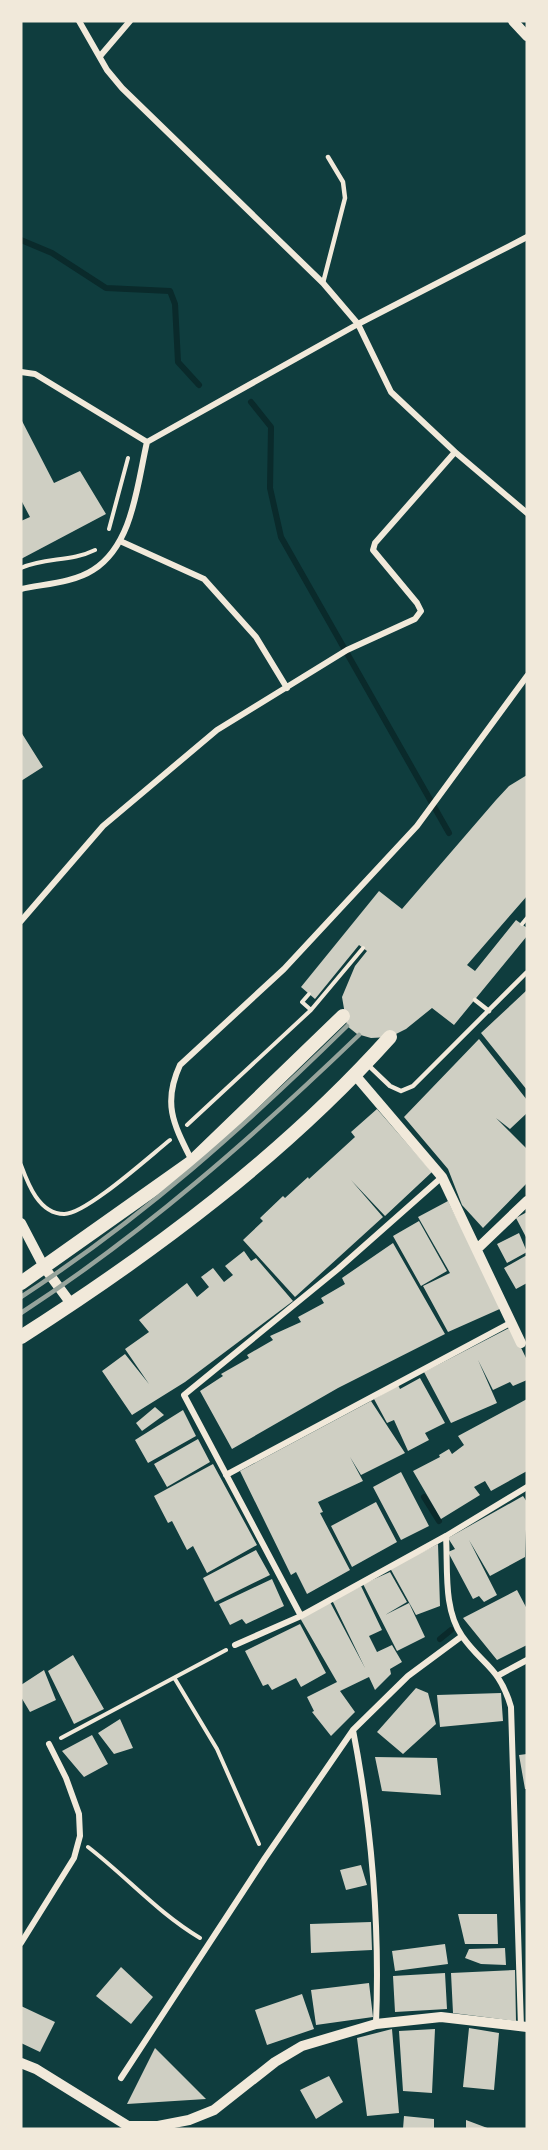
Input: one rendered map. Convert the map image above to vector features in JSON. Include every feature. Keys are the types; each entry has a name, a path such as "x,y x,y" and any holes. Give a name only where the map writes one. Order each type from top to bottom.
{"main road":[{"path":"21,1283 192,1162 343,1016"},
{"path":"21,1337 72,1305 144,1253 261,1163 355,1075 390,1037"}],"street":[{"path":"79,21 101,55 107,70 122,88 323,283 358,324 391,392 455,452 527,513"},
{"path":"101,55 130,21"},
{"path":"513,21 527,36"},
{"path":"21,589 69,579 91,571 112,555 120,541 132,507 147,442 358,324 527,237"},
{"path":"21,372 36,374 147,442"},
{"path":"21,921 103,826 217,730 347,650 415,619 421,611 373,550 375,543 455,452"},
{"path":"120,541 204,579 256,637 287,688"},
{"path":"192,1162 170,1112 170,1086 180,1065 284,969 409,835 450,784 527,676"},
{"path":"355,1075 442,1178 521,1343"},
{"path":"301,1616 184,1395 338,1269 442,1178"},
{"path":"477,1249 527,1201"},
{"path":"21,1223 44,1267 72,1305"},
{"path":"226,1475 512,1322"},
{"path":"235,1645 301,1616 446,1536 527,1487"},
{"path":"21,2063 36,2069 128,2126 158,2126 189,2120 214,2110 275,2062 302,2046 376,2024 441,2017 524,2027 511,1707 499,1675 462,1636 452,1618 446,1536"},
{"path":"121,2078 265,1858 353,1730 408,1676 462,1636"},
{"path":"499,1675 527,1660"},
{"path":"353,1730 366,1800 376,1894 378,1965 376,2024"},
{"path":"21,1943 75,1858 79,1840 79,1814 66,1778 49,1744"}],"lane":[{"path":"323,283 345,198 343,182 328,157"},
{"path":"366,1064 390,1086 401,1091 413,1086 526,973"},
{"path":"475,1000 489,1011"}],"path":[{"path":"109,532 135,433"},
{"path":"21,568 32,563 76,557 94,551 101,542"},
{"path":"522,924 527,918"},
{"path":"21,1165 31,1191 46,1208 64,1214 86,1207 178,1134 311,1010 363,948"},
{"path":"309,994 302,1002 311,1010"},
{"path":"49,1744 175,1679 235,1645"},
{"path":"175,1679 217,1749 265,1858"},
{"path":"79,1840 122,1873 146,1899 156,1904 189,1932 208,1944"}],"building":[{"path":"21,419 54,483 80,471 106,514 21,559 21,521 30,517 21,500"},
{"path":"21,732 43,767 21,781"},
{"path":"527,775 527,896 467,965 475,971 516,920 527,928 527,936 454,1025 432,1008 406,1029 390,1037 371,1038 357,1034 347,1026 342,997 355,966 367,951 359,945 315,999 301,987 379,891 402,909 509,786"},
{"path":"527,990 527,1090 481,1033"},
{"path":"479,1039 527,1100 527,1113 510,1129 496,1118 527,1149 527,1183 483,1228 462,1205 448,1169 404,1117"},
{"path":"377,1109 432,1172 385,1216 351,1180 383,1217 295,1297 243,1240 263,1221 260,1218 283,1196 285,1198 308,1177 309,1179 355,1137 351,1132"},
{"path":"448,1201 502,1308 448,1332 423,1286 450,1273 418,1217"},
{"path":"527,1212 527,1239 516,1218"},
{"path":"419,1221 447,1271 421,1286 393,1236"},
{"path":"519,1233 527,1252 507,1263 497,1244"},
{"path":"393,1243 445,1334 338,1388 232,1449 200,1391 223,1376 221,1374 249,1358 247,1355 273,1340 270,1336 301,1322 298,1317 324,1303 321,1298 345,1284 342,1278"},
{"path":"244,1251 251,1261 256,1258 293,1301 185,1382 132,1415 102,1371 125,1354 149,1384 125,1349 149,1332 139,1320 187,1283 197,1297 209,1287 201,1277 213,1268 224,1282 233,1275 225,1266"},
{"path":"527,1255 527,1283 516,1289 504,1268"},
{"path":"511,1327 527,1360 527,1380 513,1386 510,1382 493,1390 478,1360 497,1403 451,1423 424,1372"},
{"path":"420,1378 445,1423 425,1433 429,1440 408,1451 394,1420 387,1423 374,1399 398,1385 400,1389"},
{"path":"527,1399 527,1471 491,1491 485,1481 474,1487 480,1495 441,1519 413,1471 440,1457 439,1455 449,1449 452,1454 464,1445 458,1436"},
{"path":"371,1401 405,1453 361,1475 350,1457 363,1481 318,1502 323,1512 320,1513 350,1570 307,1594 296,1572 291,1575 240,1471"},
{"path":"155,1407 164,1415 142,1431 136,1423"},
{"path":"183,1410 196,1436 148,1463 135,1440"},
{"path":"198,1439 210,1462 167,1487 154,1464"},
{"path":"213,1464 257,1545 207,1573 193,1546 187,1550 172,1521 168,1523 154,1496"},
{"path":"401,1472 429,1526 401,1540 373,1487"},
{"path":"523,1496 527,1502 525,1557 490,1576 469,1540 497,1595 484,1602 479,1596 473,1599 448,1552 455,1549 448,1538"},
{"path":"376,1502 397,1542 352,1567 331,1526"},
{"path":"438,1544 440,1606 416,1615 390,1568"},
{"path":"256,1550 270,1575 215,1602 203,1578"},
{"path":"390,1572 407,1602 385,1615 409,1603 425,1637 397,1651 363,1584"},
{"path":"272,1579 284,1606 246,1624 242,1619 230,1625 219,1604"},
{"path":"361,1586 382,1630 369,1636 377,1652 392,1645 402,1662 390,1669 391,1674 375,1690 369,1677 340,1691 355,1712 331,1736 312,1712 314,1711 307,1697 337,1682 300,1618 330,1602 365,1668 332,1600"},
{"path":"517,1590 527,1609 527,1645 497,1660 463,1618"},
{"path":"300,1624 326,1673 301,1687 296,1678 272,1690 268,1684 263,1686 245,1651"},
{"path":"73,1655 104,1709 74,1724 48,1671"},
{"path":"44,1670 56,1700 30,1712 21,1697 21,1685"},
{"path":"416,1688 428,1693 436,1724 403,1754 377,1732"},
{"path":"501,1693 503,1721 440,1727 437,1695"},
{"path":"120,1719 133,1748 114,1754 98,1733"},
{"path":"92,1735 108,1764 84,1777 62,1751"},
{"path":"527,1754 527,1789 525,1789 519,1755"},
{"path":"375,1757 437,1758 441,1795 382,1791"},
{"path":"361,1865 367,1885 346,1890 340,1870"},
{"path":"458,1914 497,1914 498,1944 465,1944"},
{"path":"371,1922 372,1950 311,1953 310,1924"},
{"path":"445,1944 448,1964 395,1971 392,1951"},
{"path":"505,1948 506,1965 481,1964 465,1958 469,1949"},
{"path":"121,1967 153,1997 131,2024 96,1996"},
{"path":"515,1970 516,2021 453,2013 451,1973"},
{"path":"445,1973 447,2009 395,2012 393,1976"},
{"path":"369,1983 373,2017 316,2025 311,1990"},
{"path":"302,1994 314,2029 267,2045 255,2010"},
{"path":"21,2006 55,2022 40,2052 21,2043"},
{"path":"469,2028 499,2033 494,2090 463,2087"},
{"path":"392,2029 399,2113 367,2116 357,2038"},
{"path":"435,2029 432,2093 403,2091 399,2031"},
{"path":"155,2048 206,2099 127,2104"},
{"path":"329,2076 343,2102 316,2119 300,2090"},
{"path":"404,2116 434,2119 434,2129 403,2129"},
{"path":"466,2120 490,2129 466,2129"}],"waterway":[{"path":"21,240 52,253 106,288 170,291 175,304 178,362 199,385"},
{"path":"251,402 271,427 270,488 281,537 449,833"},
{"path":"424,1497 439,1521"},
{"path":"440,1639 451,1630"}],"railway":[{"path":"21,1297 109,1235 191,1170 347,1026"},
{"path":"21,1313 154,1217 238,1147 359,1035"}]}
